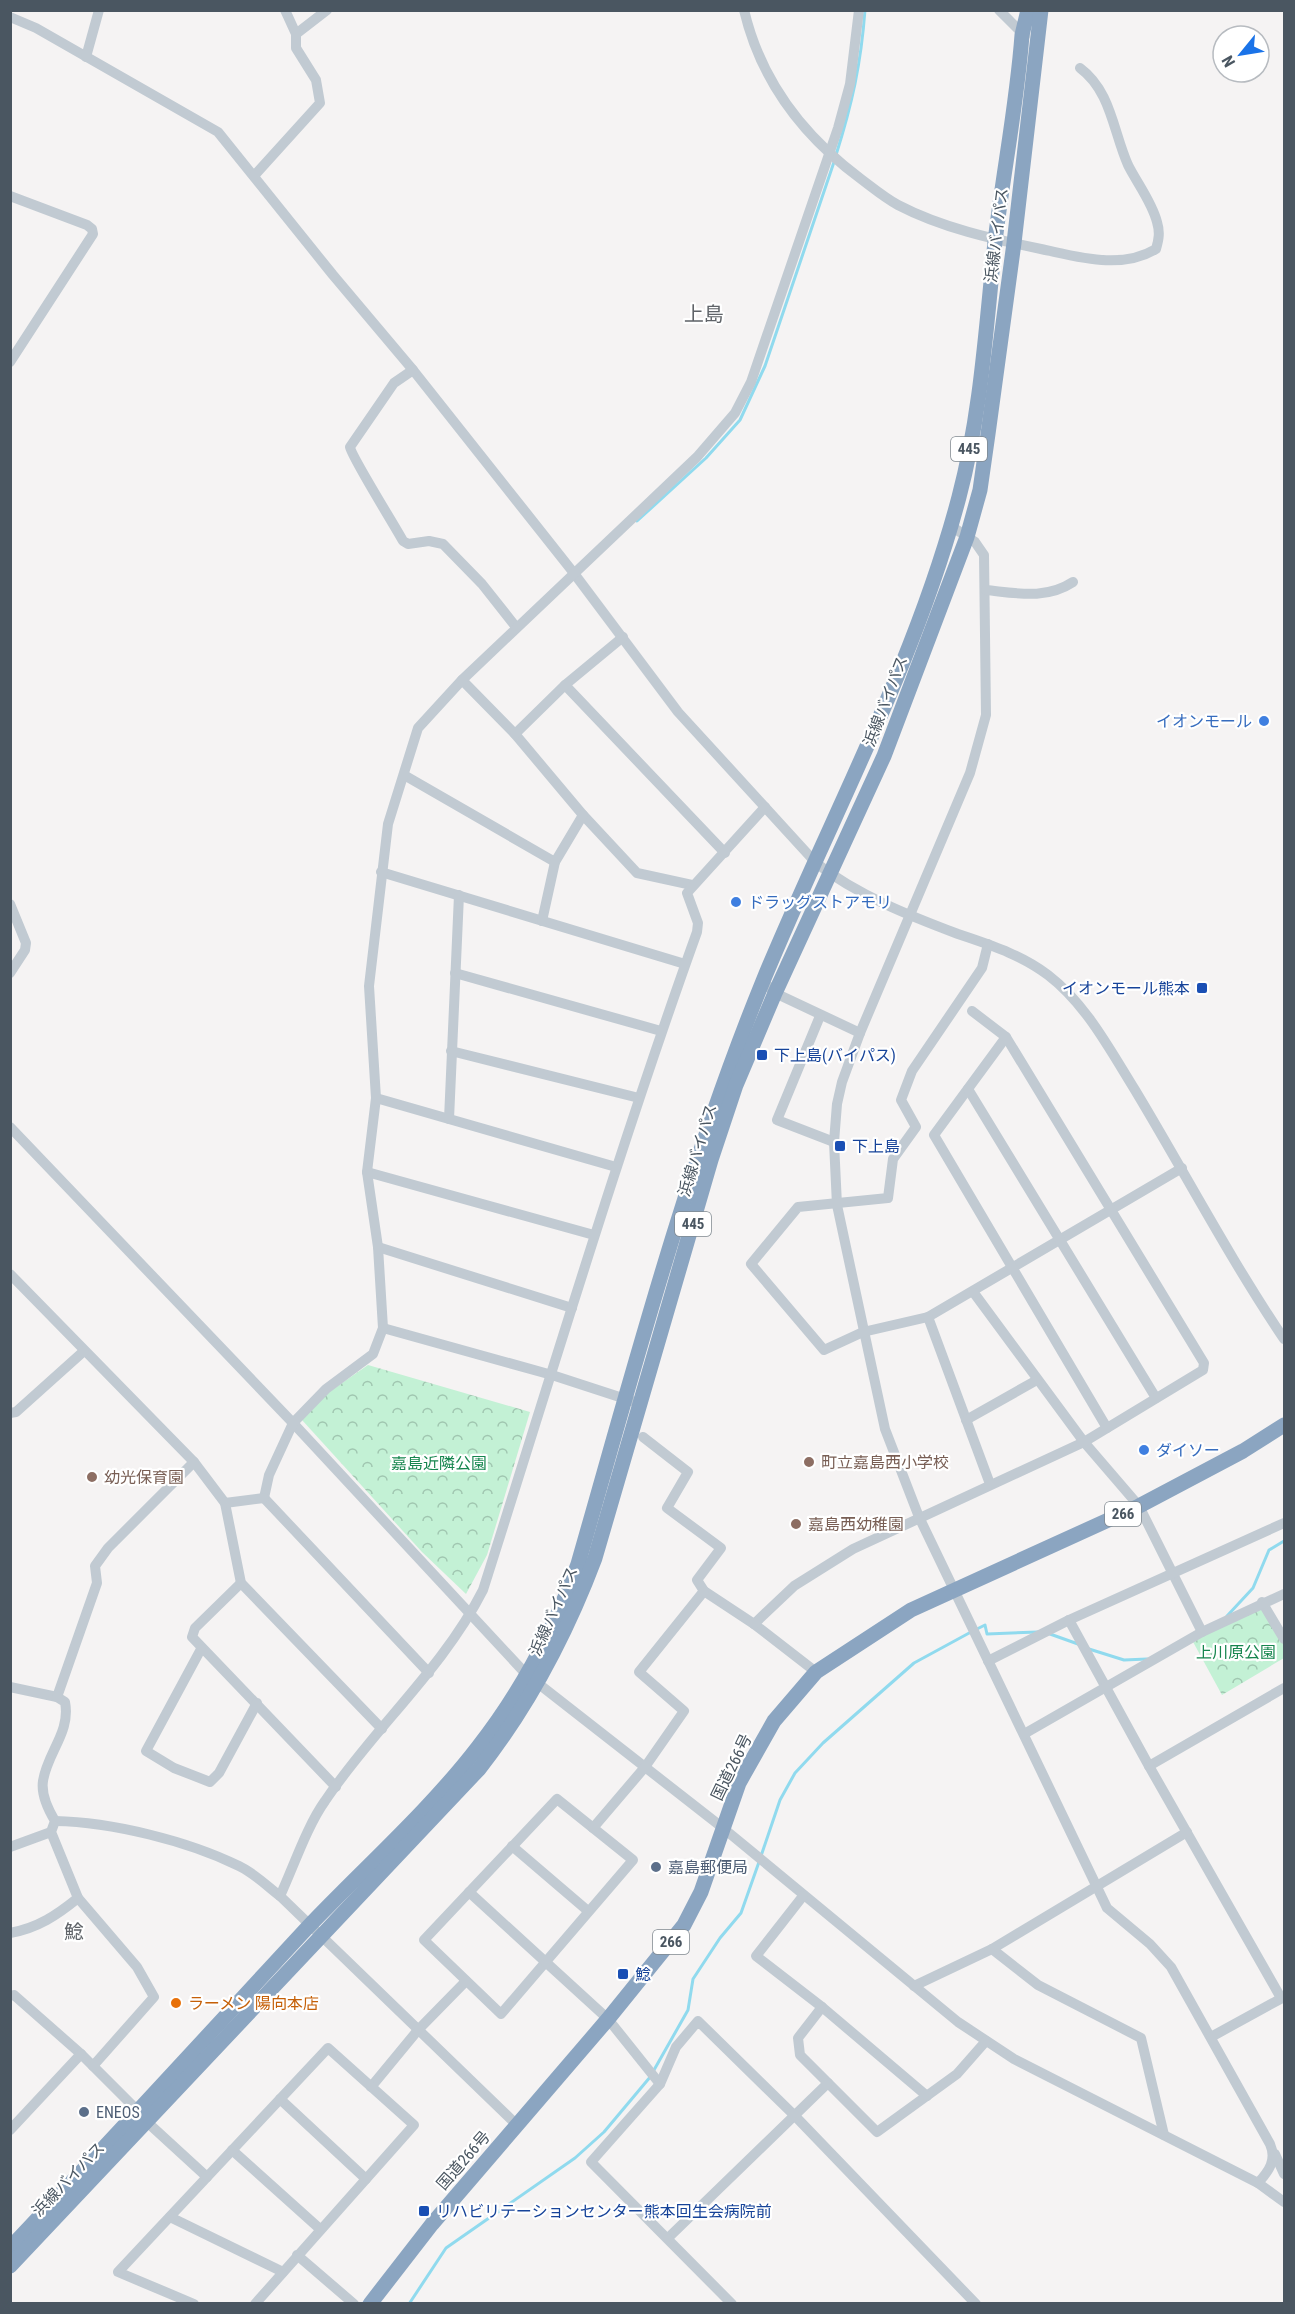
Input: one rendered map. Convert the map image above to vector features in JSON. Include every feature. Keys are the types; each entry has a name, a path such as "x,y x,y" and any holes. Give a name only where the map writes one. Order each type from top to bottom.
{"highway":[{"name":"浜線バイパス","path":"634,1402 736,1085 775,993 884,756 967,537 980,490 1014,243 1029,39 1028,10"},
{"name":"浜線バイパス","path":"10,2266 142,2117 315,1931 479,1769 508,1732 532,1679 573,1616 595,1558 698,1159 763,981 878,726 925,604 961,492 979,388 996,239 1029,39 1041,10"},
{"name":"国道266号","path":"370,2304 432,2224 608,2019 684,1925 701,1892 739,1784 774,1721 816,1672 911,1610 1139,1506 1243,1451 1284,1425"},
{"name":"浜線バイパス","path":"10,2248 142,2117"}],"street":[{"path":"86,57 99,10"},
{"path":"254,176 320,103 316,80 296,48 296,34 285,10"},
{"path":"296,34 327,10"},
{"path":"744,10 753,42 774,85 794,117 828,154 897,205 934,221 996,239 1082,258 1118,261 1141,258 1156,249 1160,237 1157,220 1127,161 1104,94 1093,78 1080,68"},
{"path":"264,1498 269,1475 293,1423 326,1389 373,1354 383,1328 378,1247 367,1172 375,1098 369,987 388,824 418,728 462,680 516,627 697,457 735,413 751,382 850,84 859,10"},
{"path":"999,10 1029,39"},
{"path":"10,17 218,132 413,370 573,572 678,712 816,863 831,875 911,916 1028,961 1051,977 1083,1010 1182,1168 1248,1285 1284,1339"},
{"path":"10,196 46,212 87,225 92,229 93,234 10,362"},
{"path":"413,370 394,383 350,447 351,454 364,472 403,541 408,544 429,541 443,544 482,584 516,627"},
{"path":"951,526 967,537 984,555 986,715 970,773 860,1033 842,1082 834,1142 837,1205 885,1429 919,1517 1095,1886 1115,1917 1150,1944 1171,1967 1284,2174"},
{"path":"986,590 1029,595 1050,593 1073,582"},
{"path":"515,734 565,685 623,637"},
{"path":"462,680 515,734 582,814 638,873 692,885"},
{"path":"565,685 725,853"},
{"path":"404,775 555,862"},
{"path":"280,1896 324,1802 429,1674 471,1614 483,1590 616,1167 686,964 698,923 687,899 692,885 725,853 765,807"},
{"path":"542,921 555,862 582,814"},
{"path":"381,872 686,964"},
{"path":"448,1119 459,895"},
{"path":"10,904 26,944 25,950 10,973"},
{"path":"988,944 982,968 912,1071 901,1100 916,1127 893,1159 888,1198 837,1205 798,1207 751,1264 824,1350 863,1332 928,1317 974,1293 1182,1168"},
{"path":"455,972 661,1031"},
{"path":"763,981 775,993 860,1033"},
{"path":"754,1624 794,1586 853,1549 1084,1442 1203,1370 1204,1363 1006,1037 972,1011"},
{"path":"820,1016 777,1120 834,1142"},
{"path":"1006,1037 934,1135 1107,1428"},
{"path":"451,1051 639,1098"},
{"path":"968,1089 1062,1240 1156,1398"},
{"path":"375,1098 616,1167"},
{"path":"10,1127 293,1423 532,1679 723,1828 914,1986 986,2041 1014,2059 1258,2183 1284,2202"},
{"path":"367,1172 594,1235"},
{"path":"378,1247 572,1308"},
{"path":"10,1274 194,1462 225,1503 241,1583 382,1729"},
{"path":"974,1293 1084,1442 1139,1506 1202,1632"},
{"path":"928,1317 990,1484"},
{"path":"383,1328 552,1375 634,1402"},
{"path":"10,1413 16,1412 84,1351"},
{"path":"966,1420 1037,1380"},
{"path":"642,1437 688,1472 667,1508 722,1548 697,1580 704,1591 754,1624 816,1672"},
{"path":"57,1697 97,1583 95,1566 108,1548 194,1462"},
{"path":"225,1503 264,1498"},
{"path":"264,1498 429,1674"},
{"path":"988,1661 1069,1620 1284,1523"},
{"path":"241,1583 195,1628 192,1637 201,1649 257,1703 336,1787"},
{"path":"593,1828 645,1767 684,1711 639,1672 704,1591"},
{"path":"1024,1734 1202,1632 1262,1602 1284,1594"},
{"path":"1262,1602 1284,1639"},
{"path":"1069,1620 1149,1766 1283,1998 1211,2037"},
{"path":"201,1649 146,1751 174,1768 210,1782 219,1773 257,1703"},
{"path":"10,1687 57,1697 65,1702 68,1716 42,1782 53,1826 78,1898 137,1967 154,1997 93,2066"},
{"path":"1149,1766 1284,1688"},
{"path":"557,1799 593,1828 633,1860 501,2014 424,1940 557,1799"},
{"path":"10,1847 53,1826 112,1826 168,1840 239,1866 280,1896 517,2125"},
{"path":"914,1986 992,1949 1187,1832"},
{"path":"512,1846 588,1911"},
{"path":"469,1893 608,2019 660,2084"},
{"path":"803,1896 756,1956 822,2007 927,2096"},
{"path":"10,1933 28,1930 53,1918 78,1898"},
{"path":"992,1949 1038,1985 1141,2038 1164,2135"},
{"path":"371,2087 418,2030 466,1981"},
{"path":"10,1996 14,1995 81,2054 142,2117 207,2177"},
{"path":"822,2007 798,2038 800,2055 877,2132 957,2074 986,2041"},
{"path":"732,2304 591,2162 660,2084 676,2047 698,2021 795,2116 976,2304"},
{"path":"194,2304 178,2301 118,2272 328,2048 414,2125 255,2304"},
{"path":"10,2130 81,2054"},
{"path":"668,2238 828,2083"},
{"path":"280,2098 366,2179"},
{"path":"232,2150 320,2229"},
{"path":"1258,2183 1268,2173 1274,2152"},
{"path":"170,2217 283,2272"},
{"path":"297,2256 354,2304"}],"green space":[{"name":"嘉島近隣公園","path":"368,1365 530,1412 487,1555 466,1594 422,1552 302,1420 329,1392"},
{"name":"上川原公園","path":"1264,1604 1284,1642 1284,1658 1222,1695 1192,1640"}],"waterway":[{"path":"836,155 855,84 865,10"},
{"path":"637,521 706,458 740,420 765,366 834,162"},
{"path":"1227,1616 1253,1588 1269,1550 1284,1541"},
{"path":"977,1629 985,1625 987,1634 1038,1632"},
{"path":"761,1856 780,1800 795,1773 823,1743 914,1663 971,1632"},
{"path":"1050,1634 1078,1644"},
{"path":"1089,1649 1124,1660 1147,1659"},
{"path":"654,2070 688,2010 693,1979 720,1938 741,1913 759,1862"},
{"path":"409,2304 446,2248 575,2158 604,2132 651,2076"}],"place":[{"name":"イオンモール","path":"1264,721"},
{"name":"ドラッグストアモリ","path":"736,902"},
{"name":"イオンモール熊本","path":"1202,988"},
{"name":"下上島(バイパス)","path":"762,1055"},
{"name":"下上島","path":"840,1146"},
{"name":"ダイソー","path":"1144,1450"},
{"name":"町立嘉島西小学校","path":"809,1462"},
{"name":"幼光保育園","path":"92,1477"},
{"name":"嘉島西幼稚園","path":"796,1524"},
{"name":"嘉島郵便局","path":"656,1867"},
{"name":"鯰","path":"623,1974"},
{"name":"ラーメン 陽向本店","path":"176,2003"},
{"name":"ENEOS","path":"84,2112"},
{"name":"リハビリテーションセンター熊本回生会病院前","path":"424,2211"}],"district":[{"name":"上島","path":"704,314"},
{"name":"鯰","path":"74,1932"}]}
